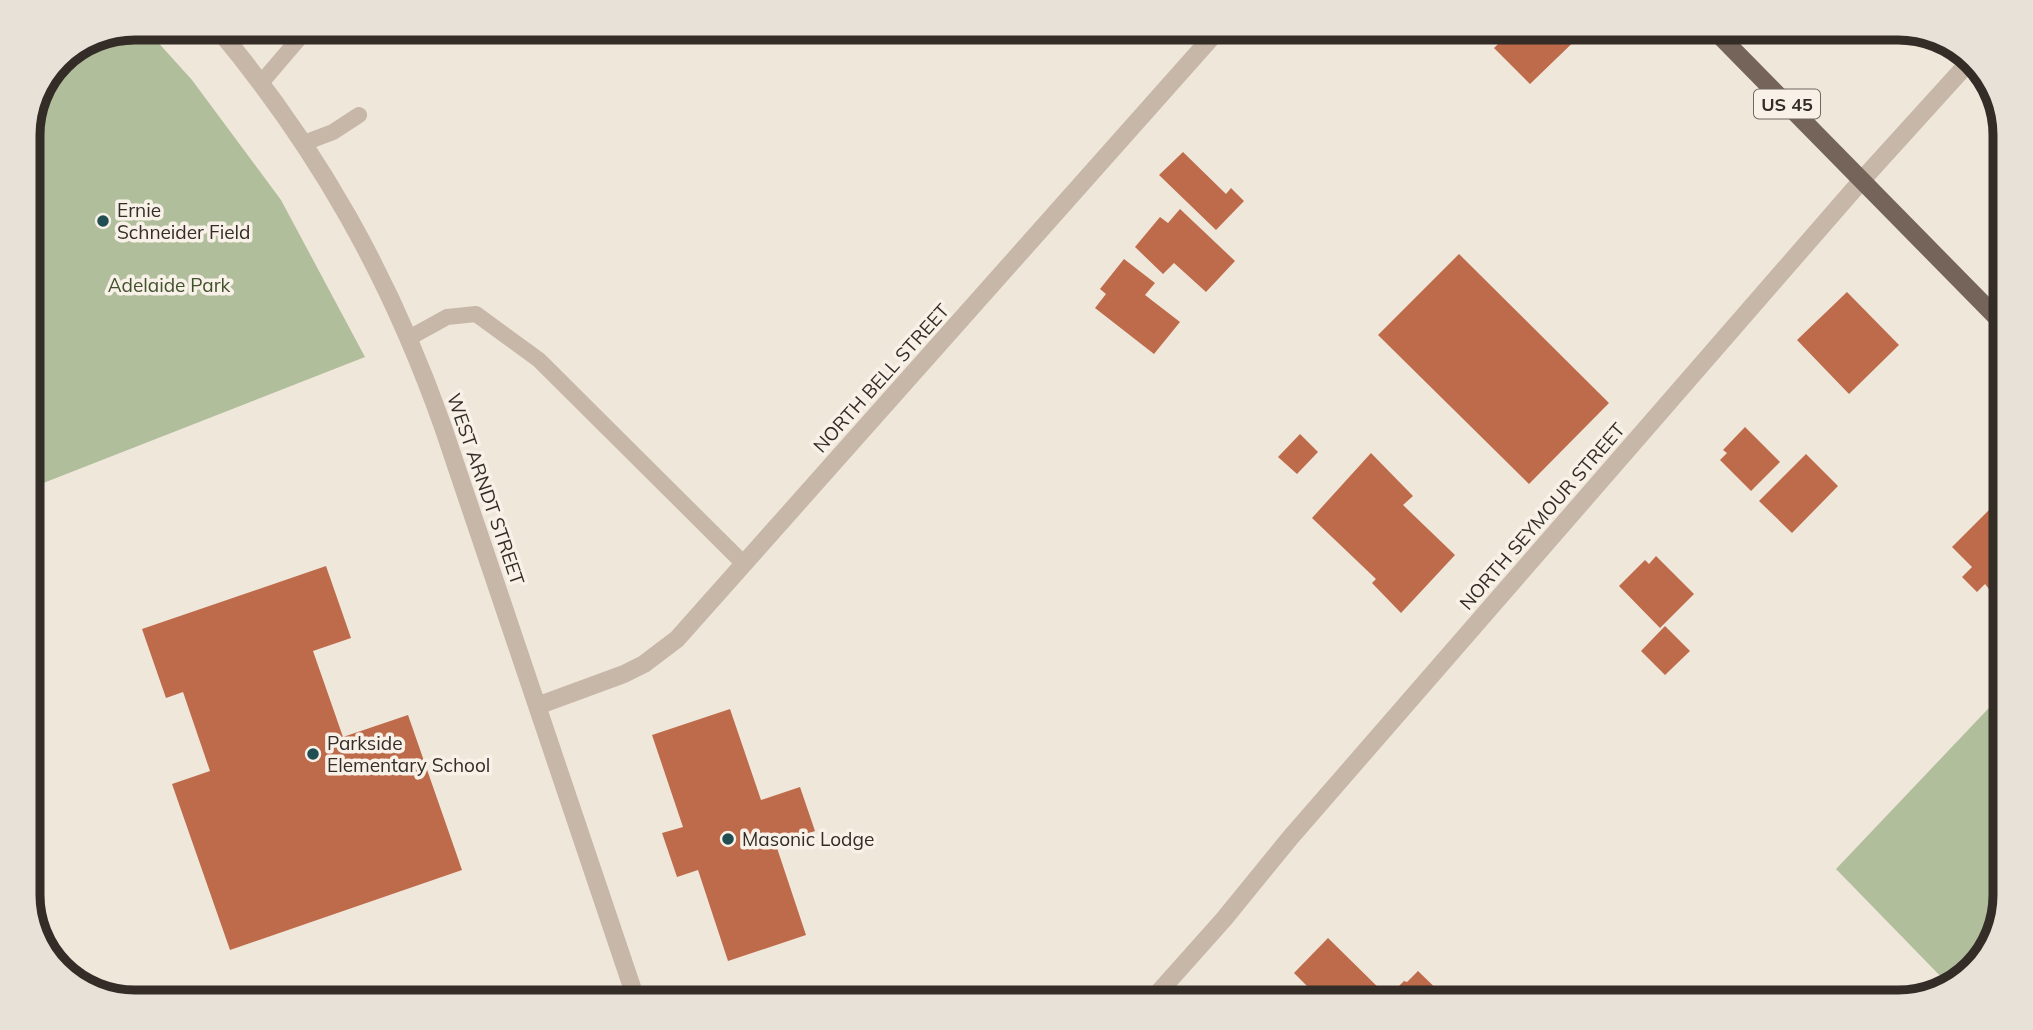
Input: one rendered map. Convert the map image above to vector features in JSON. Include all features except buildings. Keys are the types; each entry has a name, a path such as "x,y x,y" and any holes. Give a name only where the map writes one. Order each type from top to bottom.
{"main road":[{"name":"US 45","path":"1724,40 1993,314"}],"street":[{"name":"WEST ARNDT STREET","path":"227,40 304,143 348,215 388,290 409,338 443,427 632,990"},
{"name":"NORTH BELL STREET","path":"537,706 624,674 644,664 677,639 1209,40"},
{"name":"NORTH SEYMOUR STREET","path":"1161,990 1862,180 1964,68"}],"lane":[{"path":"261,83 298,40"},
{"path":"304,143 333,132 359,115"},
{"path":"409,338 447,317 476,314 539,360 744,564"}],"green space":[{"name":"Adelaide Park","path":"156,40 192,80 281,200 365,357 40,484 40,129 43,111 60,77 88,53 105,45 123,41"},
{"path":"1993,704 1992,907 1983,937 1969,957 1943,979 1836,869"},
{"path":"630,983 633,990 614,990"}],"place":[{"name":"Ernie Schneider Field","path":"103,221"},
{"name":"Parkside Elementary School","path":"313,754"},
{"name":"Masonic Lodge","path":"728,839"}]}
